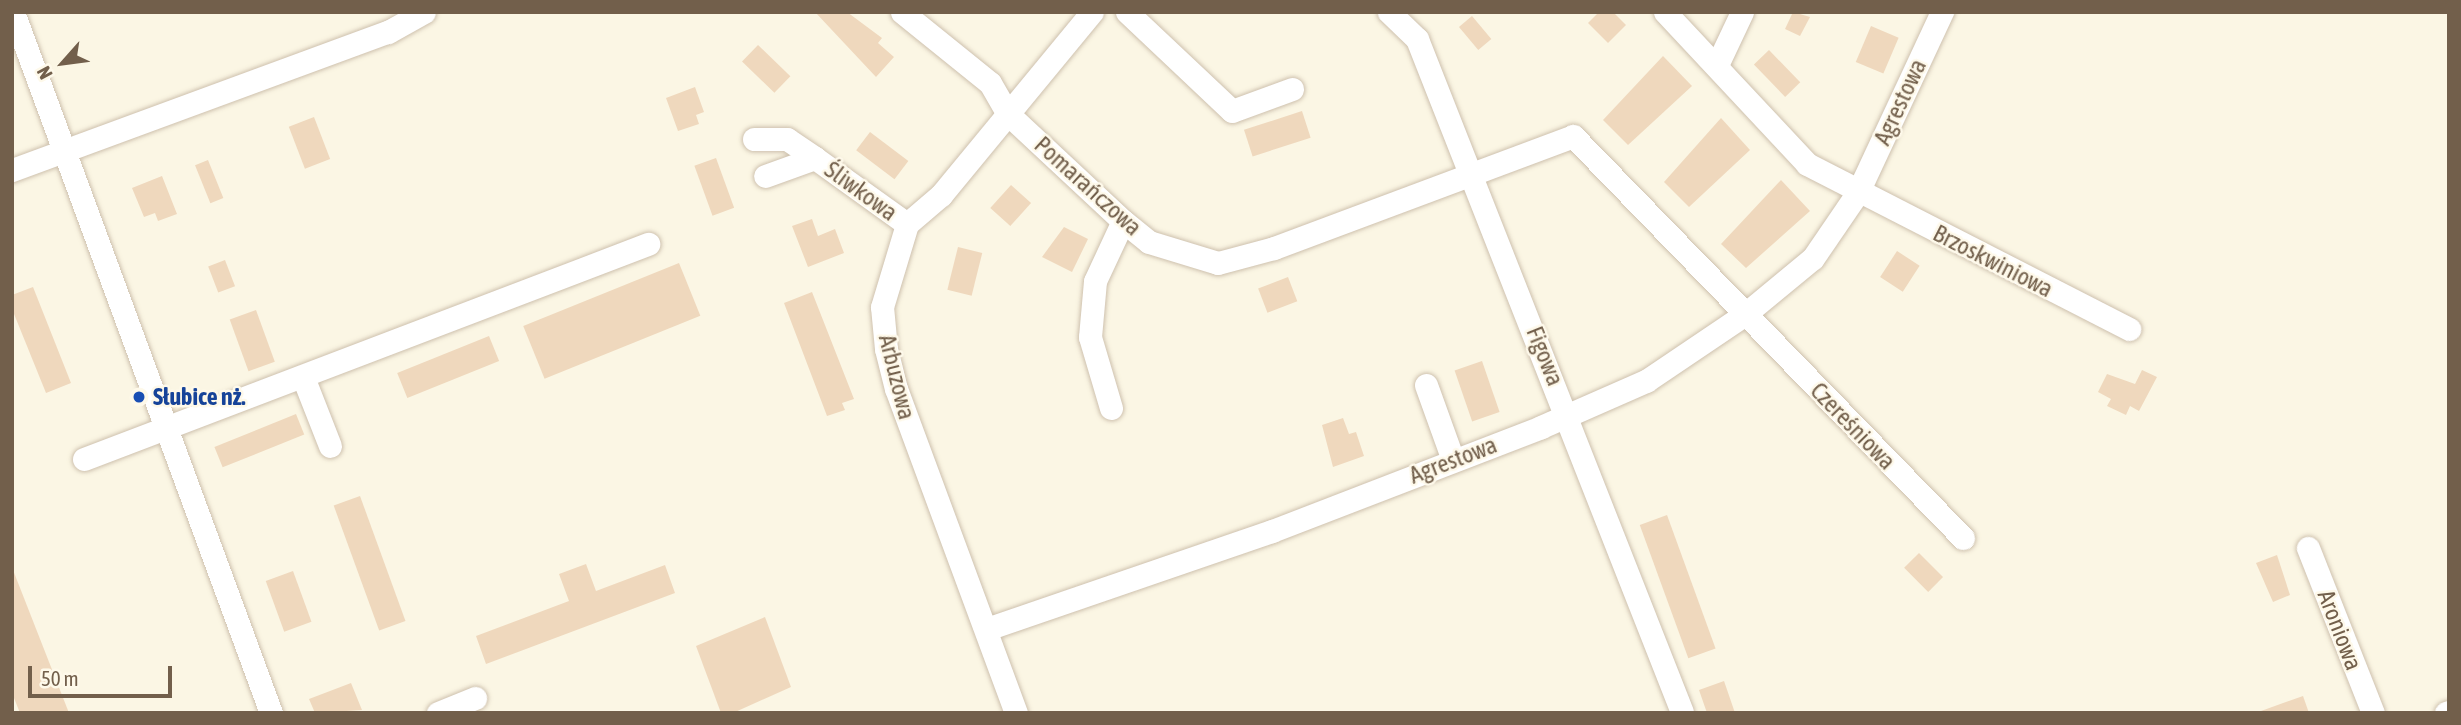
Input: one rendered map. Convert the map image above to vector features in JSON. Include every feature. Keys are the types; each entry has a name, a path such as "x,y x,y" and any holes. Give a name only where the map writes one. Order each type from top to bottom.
{"street":[{"path":"13,12 164,430 271,713"},
{"path":"12,170 388,32 424,12"},
{"name":"Pomarańczowa","path":"902,12 990,83 1007,113 1149,242 1218,263 1274,248 1573,136 1744,315"},
{"path":"907,224 941,195 1092,12"},
{"path":"1127,12 1232,111 1292,89"},
{"name":"Figowa","path":"1389,12 1417,39 1568,415 1682,712"},
{"path":"1664,12 1717,65 1807,164 1858,192"},
{"path":"1717,65 1742,12"},
{"name":"Agrestowa","path":"987,629 1272,531 1568,415 1646,381 1744,315 1813,257 1858,192 1942,12"},
{"name":"Śliwkowa","path":"754,139 786,139 907,224"},
{"path":"765,176 816,158"},
{"name":"Brzoskwiniowa","path":"1858,192 2129,330"},
{"path":"1111,408 1090,337 1095,281 1123,221"},
{"name":"Arbuzowa","path":"907,224 882,307 886,349 972,601 987,629 1016,713"},
{"path":"84,459 648,244"},
{"name":"Czereśniowa","path":"1744,315 1962,538"},
{"path":"303,377 330,446"},
{"path":"1426,385 1453,460"},
{"name":"Aroniowa","path":"2308,548 2372,713"},
{"path":"438,713 475,698"}],"building":[{"path":"815,12 847,12 882,38 878,43 894,57 876,77"},
{"path":"1599,12 1613,12 1626,25 1608,43 1588,23"},
{"path":"1793,12 1810,17 1800,36 1785,29"},
{"path":"1472,16 1491,39 1478,50 1459,27"},
{"path":"1871,26 1899,38 1883,74 1856,62"},
{"path":"758,45 790,76 774,93 742,62"},
{"path":"1769,50 1800,82 1785,97 1754,65"},
{"path":"1663,56 1692,86 1628,145 1603,120"},
{"path":"695,87 704,112 696,115 699,124 678,131 666,98"},
{"path":"1302,111 1311,138 1253,156 1244,130"},
{"path":"314,117 330,159 305,169 289,127"},
{"path":"1721,118 1750,150 1689,207 1664,182"},
{"path":"870,132 908,161 894,179 856,150"},
{"path":"716,158 734,208 713,216 694,166"},
{"path":"208,160 223,198 210,203 195,165"},
{"path":"162,176 177,214 158,221 155,213 144,217 132,188"},
{"path":"1781,180 1810,211 1746,268 1721,244"},
{"path":"1011,185 1031,203 1010,226 990,208"},
{"path":"812,219 818,236 835,229 844,253 808,267 792,226"},
{"path":"1064,227 1088,239 1072,272 1042,257"},
{"path":"958,247 982,253 972,296 947,290"},
{"path":"1897,251 1920,266 1903,292 1880,277"},
{"path":"225,260 235,286 218,293 208,266"},
{"path":"679,263 700,316 545,379 523,326"},
{"path":"1288,277 1297,301 1267,313 1258,288"},
{"path":"33,287 71,383 46,393 12,309 12,295"},
{"path":"812,292 854,399 842,403 845,410 827,416 784,303"},
{"path":"256,310 275,362 248,371 230,320"},
{"path":"489,336 499,361 407,398 397,373"},
{"path":"1482,361 1500,412 1472,421 1455,370"},
{"path":"2142,370 2157,377 2139,411 2130,406 2126,415 2107,406 2111,399 2098,392 2107,374 2135,384"},
{"path":"296,414 304,434 223,467 214,447"},
{"path":"1343,418 1349,434 1356,432 1364,456 1333,467 1322,425"},
{"path":"360,496 405,621 379,631 334,506"},
{"path":"1667,515 1716,648 1688,658 1640,525"},
{"path":"1919,553 1943,577 1928,592 1904,568"},
{"path":"2277,555 2290,595 2273,602 2256,563"},
{"path":"586,564 596,591 665,565 675,593 486,664 476,636 569,601 559,574"},
{"path":"12,570 69,713 20,713 12,693"},
{"path":"293,571 311,622 284,632 266,581"},
{"path":"765,617 791,687 733,713 721,713 696,646"},
{"path":"1724,681 1735,713 1707,713 1699,690"},
{"path":"351,683 362,710 315,713 309,699"},
{"path":"2303,696 2309,713 2261,713 2261,711"}],"place":[{"name":"Słubice nż.","path":"139,397"}]}
